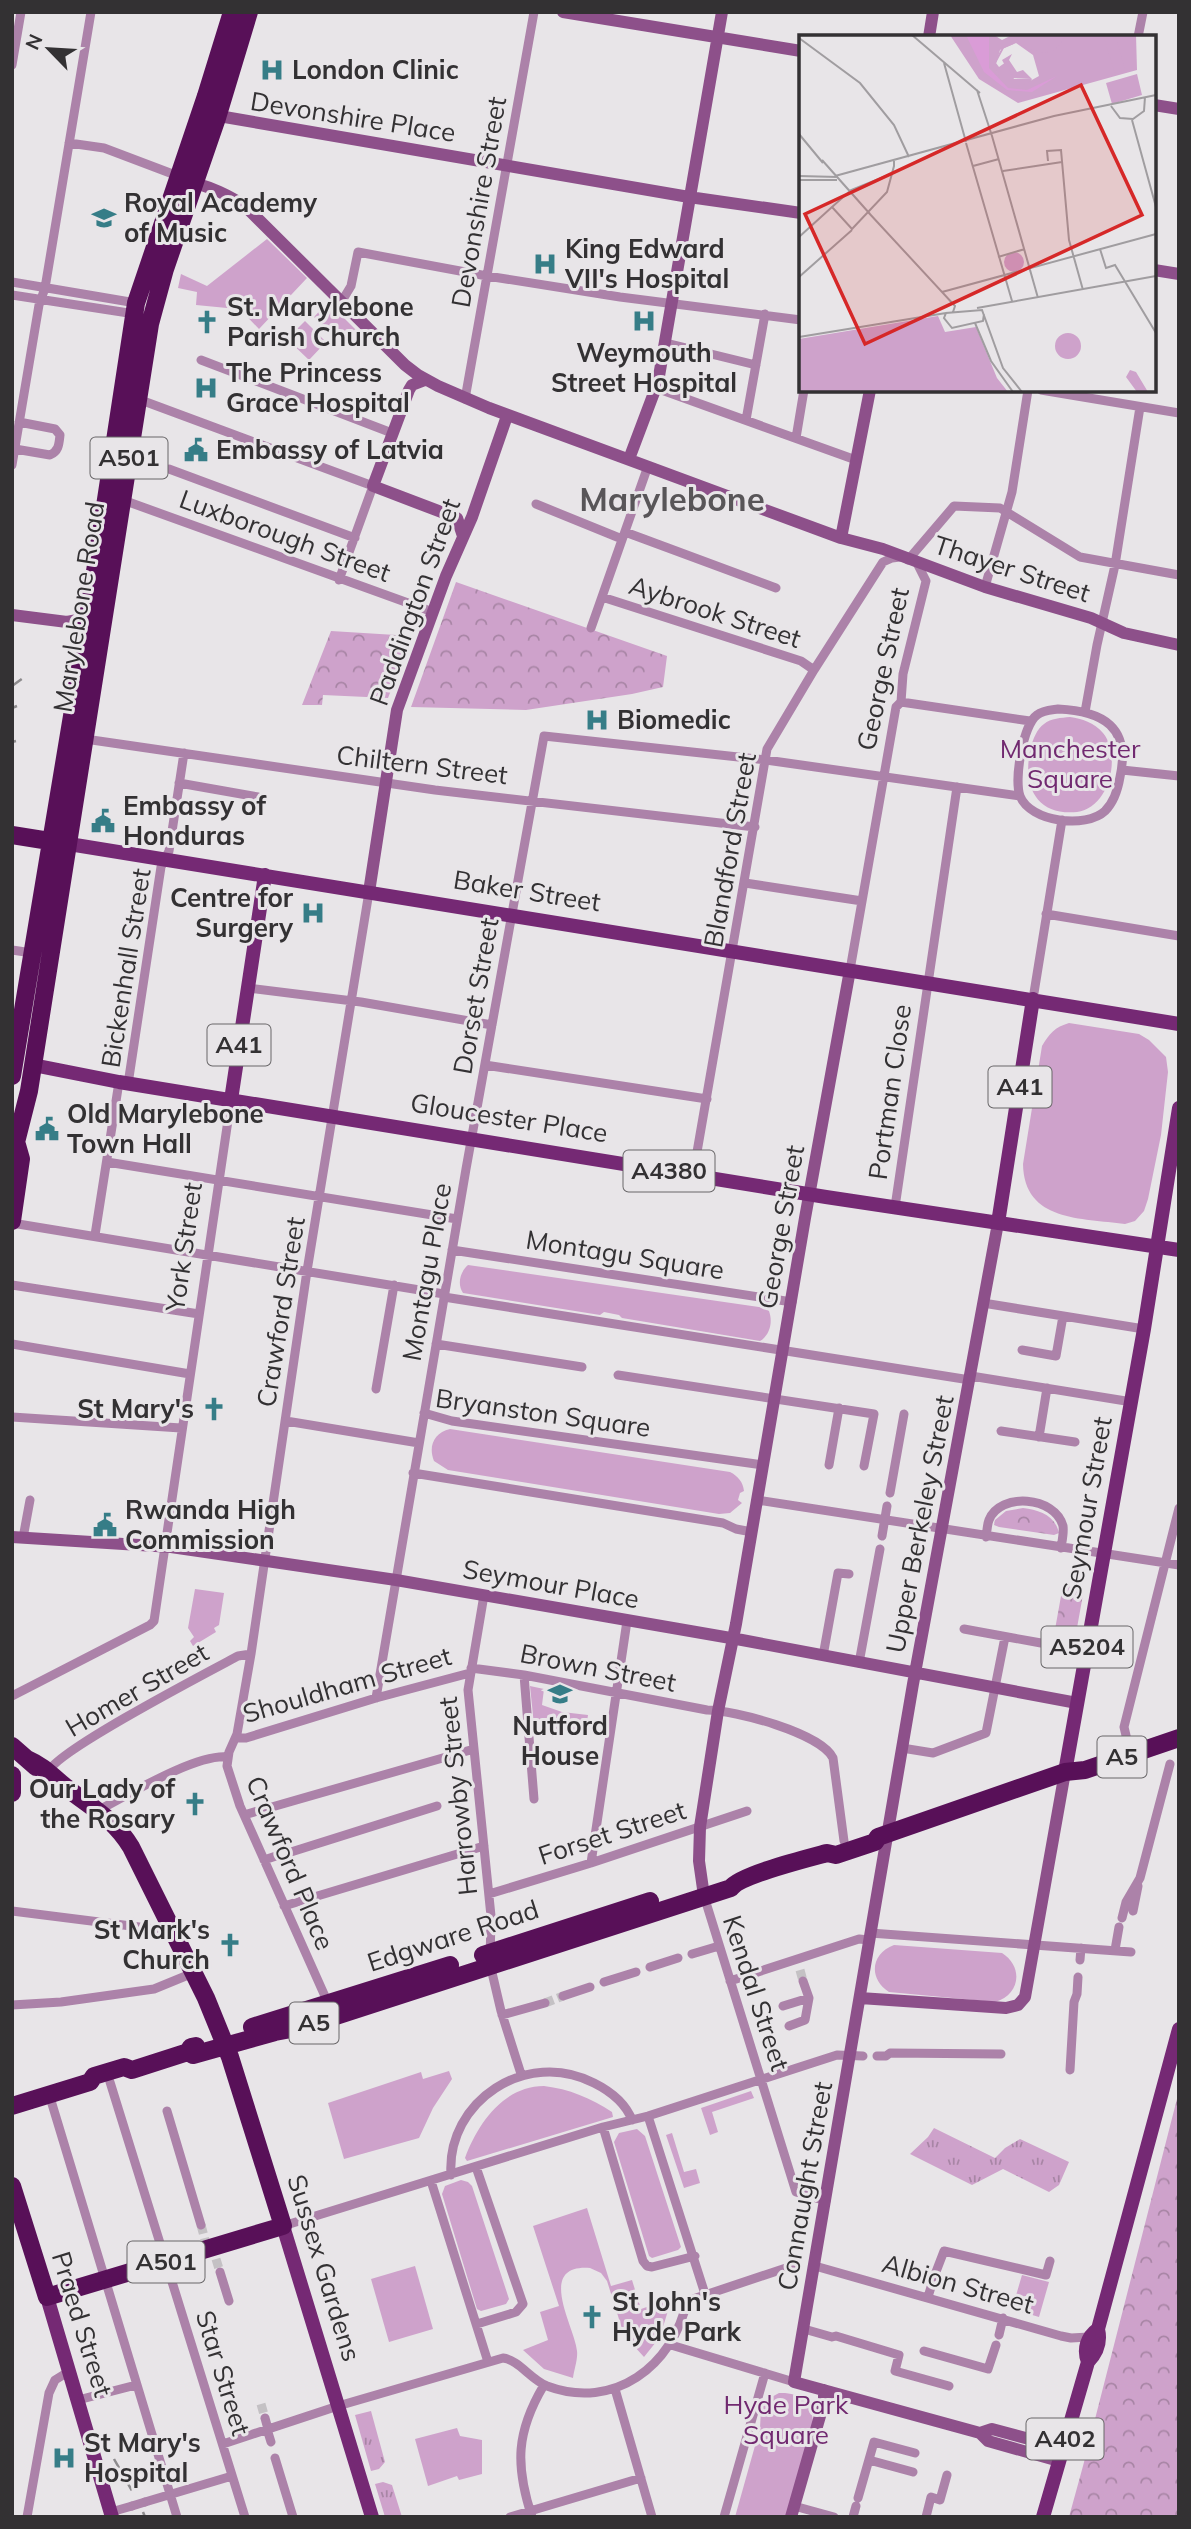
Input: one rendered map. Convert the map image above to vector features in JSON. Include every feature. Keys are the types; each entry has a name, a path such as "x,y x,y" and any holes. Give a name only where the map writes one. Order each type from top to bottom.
{"highway":[{"name":"Marylebone Road","path":"12,1222 21,1159 14,1150 27,1102 33,1065 88,618 135,308 232,12"},
{"name":"Marylebone Road","path":"13,1066 32,953 85,739 149,324 165,269 218,117 249,12"},
{"name":"Baker Street","path":"12,835 60,843"},
{"name":"Gloucester Place","path":"13,1066 33,1065"},
{"name":"Edgware Road","path":"1065,1772 1082,1761 1179,1725"},
{"name":"Edgware Road","path":"90,2082 96,2086 126,2077 132,2070 188,2052 193,2056 224,2041 328,2003 491,1958 703,1891 728,1877 736,1882 828,1853 836,1855 875,1842 882,1835 1065,1772 1085,1770 1179,1738"},
{"name":"Sussex Gardens","path":"12,1746 118,1827 131,1847 224,2041 240,2084 283,2226"},
{"path":"12,1775 12,1793"},
{"name":"Edgware Road","path":"828,1853 833,1845 844,1841 872,1832 882,1835"},
{"name":"Edgware Road","path":"224,2041 302,2027 491,1958"},
{"name":"Edgware Road","path":"12,2106 90,2082 94,2076 124,2067 132,2070"},
{"name":"Praed Street","path":"14,2197 47,2297"},
{"name":"A501","path":"47,2297 283,2226"}],"main road":[{"name":"Baker Street","path":"60,843 1179,1024"},
{"name":"York Street","path":"231,1100 265,875"},
{"name":"A41","path":"998,1223 1032,999"},
{"name":"Gloucester Place","path":"33,1065 123,1083 998,1223"},
{"name":"A5204","path":"1158,1247 1179,1108"},
{"name":"A4380","path":"998,1223 1179,1250"},
{"name":"Seymour Street","path":"1065,1772 1158,1247"},
{"name":"A402","path":"1043,2517 1088,2362 1086,2351 1094,2333 1131,2208 1179,2029"},
{"name":"Sussex Gardens","path":"283,2226 372,2517"},
{"name":"Praed Street","path":"47,2297 111,2514"}],"street":[{"path":"12,65 21,12"},
{"path":"12,464 40,299 45,288 91,12"},
{"name":"Devonshire Street","path":"465,399 534,12"},
{"path":"563,12 799,51"},
{"path":"629,459 656,388 666,343 722,12"},
{"path":"929,35 933,12"},
{"path":"1138,35 1143,12"},
{"name":"Devonshire Place","path":"206,96 208,111 218,117 799,214"},
{"path":"1156,105 1179,109"},
{"path":"69,143 104,148 178,176"},
{"path":"171,198 183,185 196,184"},
{"name":"Thayer Street","path":"196,184 246,207 405,365 425,380 465,399 841,538 883,549 985,587 1091,618 1124,633 1179,645"},
{"path":"342,300 351,286 358,252 620,297 799,320"},
{"path":"12,282 135,308 142,313 150,305 165,269"},
{"path":"1156,270 1179,274"},
{"path":"12,295 135,308"},
{"path":"746,420 765,314"},
{"path":"666,343 756,365"},
{"path":"201,360 392,433"},
{"path":"340,580 392,433 412,385 405,365"},
{"path":"412,385 425,380"},
{"path":"656,388 856,460"},
{"path":"796,438 804,392"},
{"path":"841,538 870,392"},
{"path":"985,587 1007,511 1028,392"},
{"path":"1078,393 1179,413"},
{"path":"138,399 457,518"},
{"path":"1085,712 1115,565 1140,407"},
{"name":"Paddington Street","path":"369,892 397,710 473,509 503,414"},
{"path":"15,449 50,455 59,445 60,435 55,429 19,422"},
{"path":"591,628 648,466"},
{"path":"169,469 355,538"},
{"name":"Luxborough Street","path":"123,500 433,612"},
{"path":"536,504 776,588"},
{"path":"876,549 883,562 891,558 908,560 956,505 991,507 1007,511 1069,552 1080,556 1115,565 1179,575"},
{"path":"457,518 473,509"},
{"path":"457,518 463,536"},
{"name":"George Street","path":"908,560 926,580"},
{"name":"Blandford Street","path":"693,1175 768,749 814,670 883,562"},
{"name":"George Street","path":"926,580 943,572"},
{"name":"George Street","path":"703,1891 699,1862 701,1827 718,1711 752,1532 896,707 901,702 903,674 926,580"},
{"name":"Aybrook Street","path":"602,597 801,661 814,670"},
{"path":"12,615 66,622 88,618"},
{"path":"901,702 1030,721"},
{"path":"1058,709 1085,712 1115,727 1120,736 1122,770 1118,789 1107,809 1096,818 1062,820 1037,813 1024,803 1020,796 1018,780 1030,721 1044,711 1058,709"},
{"name":"Dorset Street","path":"472,1139 544,736 766,760"},
{"name":"Chiltern Street","path":"85,739 435,790 755,827"},
{"name":"Bickenhall Street","path":"96,1236 159,880 169,851 184,753"},
{"path":"766,760 1020,796"},
{"path":"1122,770 1179,776"},
{"path":"179,783 258,797"},
{"name":"Portman Close","path":"895,1207 957,787"},
{"path":"1032,999 1062,820"},
{"path":"745,883 862,901"},
{"name":"Crawford Street","path":"236,1738 266,1561 307,1270 369,892"},
{"path":"1046,914 1179,936"},
{"path":"12,950 32,953"},
{"path":"248,988 352,1001 492,1025"},
{"path":"485,1065 706,1099"},
{"name":"York Street","path":"12,1696 154,1621 231,1100"},
{"name":"Montagu Place","path":"424,1413 472,1139"},
{"path":"107,1163 457,1219"},
{"path":"12,1222 783,1351 1132,1402"},
{"name":"Upper Berkeley Street","path":"882,1835 902,1748 998,1223"},
{"name":"Montagu Square","path":"452,1250 792,1302"},
{"path":"12,1285 199,1314"},
{"path":"376,1389 394,1285"},
{"path":"984,1303 1144,1329"},
{"path":"1022,1350 1056,1356 1063,1316"},
{"path":"12,1344 190,1374"},
{"path":"436,1344 582,1367"},
{"path":"618,1375 874,1413 864,1466"},
{"path":"1039,1437 1047,1388"},
{"path":"829,1465 839,1408"},
{"name":"Bryanston Square","path":"376,1698 424,1413 452,1421 763,1465"},
{"path":"890,1493 904,1414"},
{"path":"12,1417 181,1428"},
{"path":"286,1421 419,1443"},
{"path":"1001,1431 1075,1442"},
{"path":"413,1474 723,1523 752,1532"},
{"path":"18,1537 30,1500"},
{"path":"757,1500 1179,1565"},
{"path":"986,1537 989,1520 994,1513 1010,1503 1030,1502 1046,1507 1059,1519 1063,1526 1061,1548"},
{"path":"882,1536 887,1506"},
{"path":"1128,1744 1124,1727 1163,1563 1179,1508"},
{"name":"Seymour Place","path":"18,1537 164,1546 396,1580 732,1638 1077,1703"},
{"path":"859,1663 880,1549"},
{"path":"823,1656 838,1573 849,1574"},
{"name":"Harrowby Street","path":"484,1595 468,1690 489,1894 491,1958 502,2013 521,2074"},
{"path":"591,1863 627,1621"},
{"path":"964,1629 1041,1643"},
{"path":"902,1748 933,1752 986,1734 1005,1637"},
{"name":"Homer Street","path":"55,1777 52,1764 87,1741 238,1656 251,1654"},
{"name":"Shouldham Street","path":"236,1738 247,1738 470,1670"},
{"name":"Brown Street","path":"470,1670 524,1675 718,1711 770,1723 811,1740 830,1753 844,1841"},
{"path":"524,1675 534,1799"},
{"name":"Crawford Place","path":"236,1738 227,1766 244,1815 328,2003"},
{"path":"244,1815 474,1749"},
{"path":"97,1811 215,1755 229,1757"},
{"path":"13,1784 17,1772 27,1759"},
{"path":"1133,1911 1170,1764"},
{"name":"Seymour Street","path":"860,1997 1006,2008 1015,2007 1025,1997 1065,1772"},
{"path":"291,1852 437,1806"},
{"name":"Forset Street","path":"489,1894 747,1811"},
{"path":"870,1936 882,1835"},
{"path":"284,1906 484,1849"},
{"path":"264,1860 276,1856"},
{"path":"1115,1950 1126,1902 1140,1878"},
{"name":"Kendal Street","path":"703,1891 796,2192 826,2201"},
{"path":"12,1911 155,1929 170,1924"},
{"path":"730,1981 798,1965 870,1936 1035,1944 1131,1952"},
{"name":"Connaught Street","path":"794,2382 826,2201 856,2056 860,1997 870,1936"},
{"path":"692,1954 719,1945"},
{"path":"1080,1960 1081,1948"},
{"path":"650,1967 678,1958"},
{"path":"604,1982 636,1972"},
{"path":"12,2005 61,2002 154,1989 193,1973"},
{"path":"1070,2070 1078,1977"},
{"path":"789,2026 805,2020 809,1997 803,1981"},
{"path":"563,1996 590,1987"},
{"path":"783,2006 809,1997"},
{"path":"502,2013 545,2003"},
{"path":"877,2056 890,2053 1001,2054"},
{"path":"283,2226 603,2127 648,2116 837,2055 856,2056"},
{"path":"451,2175 453,2148 473,2110 498,2086 521,2074 551,2071 583,2077 625,2106 632,2120"},
{"name":"Star Street","path":"110,2082 245,2517"},
{"path":"49,2095 177,2517"},
{"path":"167,2112 201,2225"},
{"path":"648,2116 705,2294"},
{"path":"603,2127 643,2261 652,2267 695,2256"},
{"path":"476,2167 523,2304 516,2312 477,2324"},
{"path":"431,2181 488,2362"},
{"path":"934,2277 944,2251 1046,2275 1050,2261"},
{"path":"223,2444 338,2406 507,2358 544,2385 576,2392 594,2393 615,2389 636,2378 671,2344 687,2301 792,2266"},
{"name":"Albion Street","path":"815,2266 1071,2338 1094,2333"},
{"path":"220,2272 229,2301"},
{"path":"928,2297 931,2287"},
{"path":"999,2335 1003,2318"},
{"path":"804,2329 899,2355 895,2371 949,2386"},
{"path":"671,2344 794,2382 980,2433 988,2441 1061,2455"},
{"path":"924,2351 988,2369 996,2345"},
{"path":"27,2517 49,2393 55,2380 68,2372"},
{"path":"724,2517 765,2373"},
{"path":"78,2400 136,2385"},
{"path":"531,2514 522,2481 520,2449 529,2412 544,2385"},
{"path":"615,2389 652,2517"},
{"path":"824,2390 824,2402 792,2511 834,2517"},
{"path":"265,2418 271,2442"},
{"path":"853,2517 874,2442 915,2453"},
{"path":"275,2458 293,2517"},
{"path":"869,2460 913,2472"},
{"path":"926,2517 931,2497 940,2500 947,2475"},
{"path":"111,2514 232,2476"},
{"path":"510,2517 531,2514 641,2478"}],"green space":[{"path":"267,239 307,278 259,329 234,303 227,308 196,305 197,292 178,288 181,274 207,286"},
{"path":"328,302 357,331 343,345 314,317"},
{"path":"305,321 326,342 309,360 287,339"},
{"path":"456,582 667,656 663,687 526,710 411,707"},
{"path":"331,631 412,636 388,698 323,695 322,705 302,705"},
{"name":"Manchester Square","path":"1070,717 1088,722 1103,733 1109,743 1112,767 1109,780 1097,801 1077,812 1062,812 1050,809 1034,794 1028,773 1029,760 1039,729 1050,721"},
{"path":"1069,1023 1139,1034 1166,1057 1168,1072 1161,1135 1148,1199 1144,1211 1135,1221 1125,1224 1058,1214 1033,1197 1026,1183 1023,1164 1042,1046 1053,1032"},
{"path":"468,1265 765,1308 769,1311 771,1324 760,1341 622,1318 604,1312 600,1315 463,1293 460,1278"},
{"path":"450,1429 730,1472 738,1477 743,1485 744,1491 740,1493 738,1500 742,1503 730,1513 719,1514 448,1470 434,1461 432,1445 436,1437"},
{"path":"1023,1508 1045,1514 1054,1522 1059,1533 1054,1535 994,1525 995,1520 1006,1511"},
{"path":"1063,1585 1084,1589 1075,1639 1054,1635"},
{"path":"195,1589 224,1593 219,1625 214,1628 216,1632 193,1646 190,1641 194,1637 188,1628"},
{"path":"530,1686 544,1689 542,1705 562,1712 588,1715 585,1735 534,1725"},
{"path":"894,1945 1002,1953 1014,1966 1014,1987 1010,1993 995,2002 889,1992 878,1980 875,1967 881,1954"},
{"path":"449,2071 452,2079 433,2108 419,2138 344,2159 328,2103 421,2072 423,2079"},
{"path":"544,2086 588,2098 612,2112 613,2117 467,2161 465,2158 470,2145 494,2109 517,2092"},
{"path":"751,2091 754,2098 712,2112 718,2132 710,2135 701,2108"},
{"path":"1179,2091 1179,2517 1069,2517 1083,2466"},
{"path":"934,2128 995,2158 1020,2139 1069,2162 1059,2185 1049,2192 1003,2169 972,2185 910,2154"},
{"path":"637,2129 645,2136 681,2247 652,2258 649,2256 614,2142 619,2133"},
{"path":"672,2133 684,2172 696,2169 700,2183 684,2188 666,2135"},
{"path":"461,2180 472,2186 509,2299 506,2304 481,2311 477,2309 442,2194 445,2186"},
{"path":"587,2208 611,2286 632,2280 641,2309 667,2300 670,2304 660,2337 644,2357 624,2335 607,2281 601,2273 590,2268 574,2269 564,2276 561,2286 562,2299 577,2351 573,2378 544,2369 523,2350 548,2340 540,2312 559,2306 533,2226"},
{"path":"415,2266 433,2329 389,2342 371,2279"},
{"path":"1022,2275 1049,2282 1039,2317 1012,2309"},
{"name":"Hyde Park Square","path":"779,2393 793,2394 803,2400 810,2409 813,2422 786,2517 735,2517 760,2428 761,2409 768,2399"},
{"path":"371,2411 385,2462 379,2469 371,2471 355,2415"},
{"path":"457,2428 460,2436 482,2440 482,2474 459,2480 457,2476 428,2486 415,2439"},
{"path":"383,2482 392,2485 402,2517 385,2517 375,2484"}],"tunnel":[{"path":"800,1970 803,1981"},
{"path":"545,2003 563,1996"},
{"path":"201,2225 205,2240"},
{"path":"216,2259 220,2272"},
{"path":"261,2404 265,2418"}],"railway":[{"path":"12,686 30,673"},
{"path":"12,708 17,706"},
{"path":"12,742 16,741"},
{"path":"114,2459 135,2496"},
{"path":"143,2512 145,2517"}],"place":[{"name":"London Clinic","path":"272,70"},
{"name":"Royal Academy of Music","path":"104,218"},
{"name":"King Edward VII's Hospital","path":"545,264"},
{"name":"Weymouth Street Hospital","path":"644,321"},
{"name":"St. Marylebone Parish Church","path":"207,322"},
{"name":"The Princess Grace Hospital","path":"206,388"},
{"name":"Embassy of Latvia","path":"196,450"},
{"name":"Biomedic","path":"597,720"},
{"name":"Embassy of Honduras","path":"103,821"},
{"name":"Centre for Surgery","path":"313,913"},
{"name":"Old Marylebone Town Hall","path":"47,1129"},
{"name":"St Mary's","path":"214,1409"},
{"name":"Rwanda High Commission","path":"105,1525"},
{"name":"Nutford House","path":"560,1694"},
{"name":"Our Lady of the Rosary","path":"195,1804"},
{"name":"St Mark's Church","path":"230,1945"},
{"name":"St John's Hyde Park","path":"592,2317"},
{"name":"St Mary's Hospital","path":"64,2458"}],"district":[{"name":"Marylebone","path":"672,499"}]}
